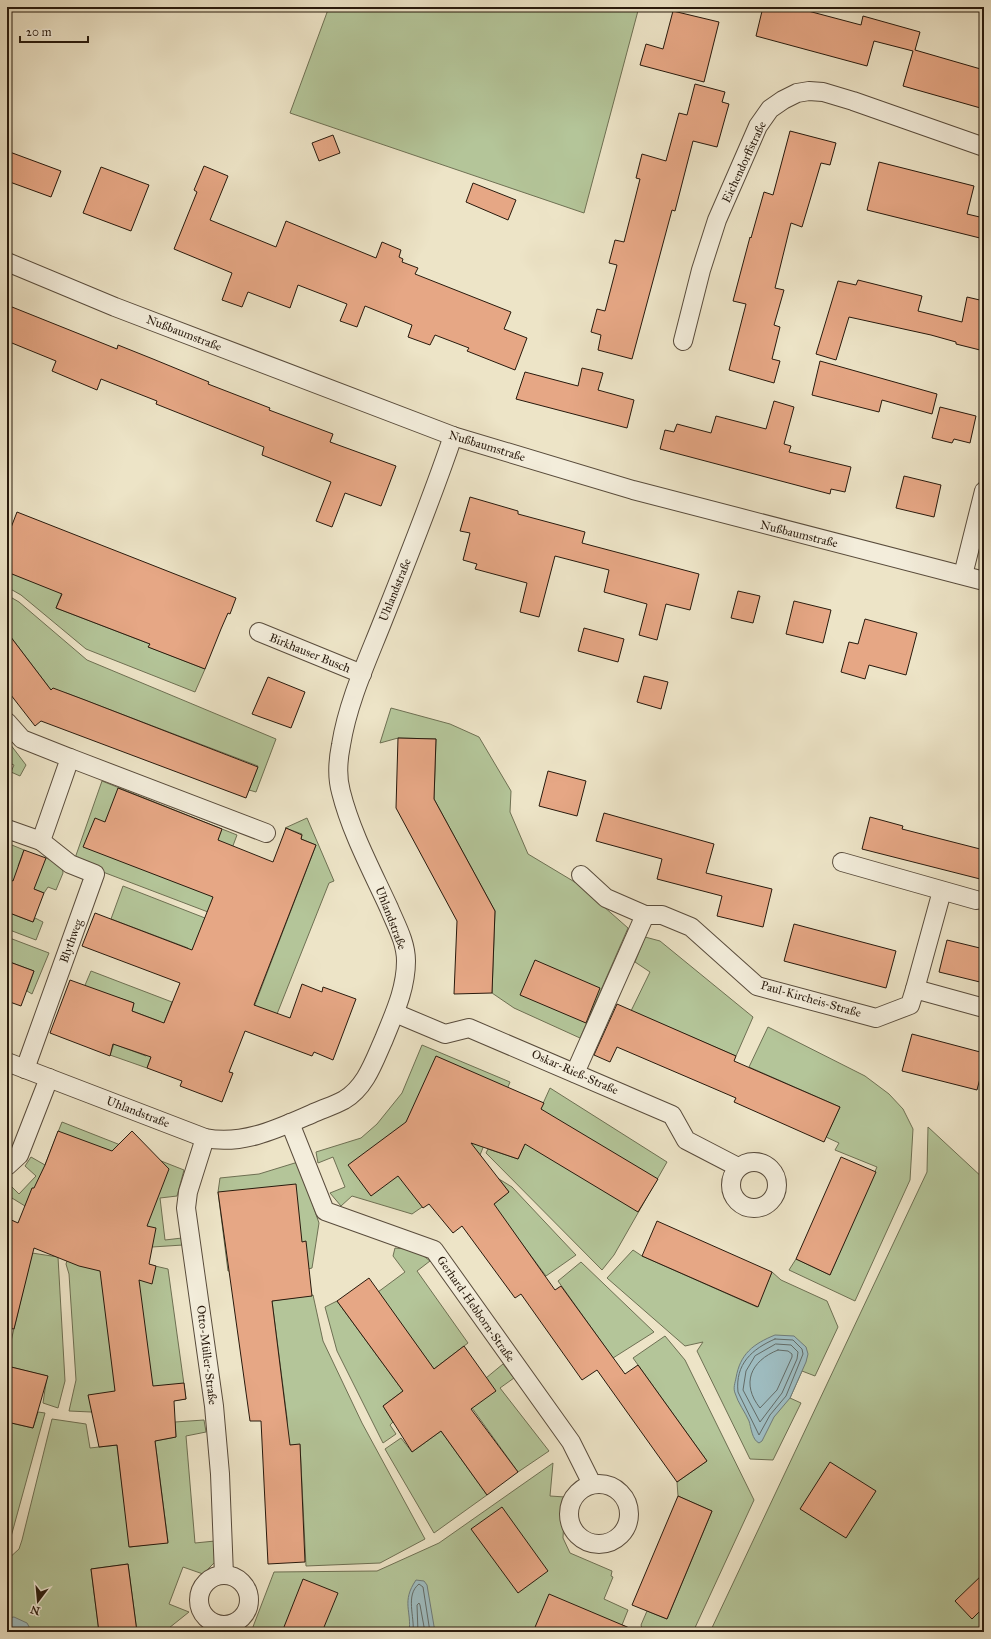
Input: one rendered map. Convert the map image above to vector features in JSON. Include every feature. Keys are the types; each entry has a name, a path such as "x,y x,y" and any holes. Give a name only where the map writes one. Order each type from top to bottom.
{"street":[{"name":"Eichendorffstraße","path":"683,342 701,270 717,220 758,126 770,109 783,100 797,93 809,91 823,92 984,147"},
{"name":"Nußbaumstraße","path":"7,262 115,307 454,436 633,490 984,581"},
{"name":"Uhlandstraße","path":"7,1062 205,1138 227,1141 245,1138 290,1123 344,1100 355,1091 370,1071 395,1013 405,979 406,960 404,944 350,818 341,792 339,780 341,745 349,711 362,674 432,498 454,436"},
{"path":"963,575 984,491"},
{"name":"Birkhauser Busch","path":"259,632 362,674"},
{"path":"7,722 22,739 266,833"},
{"path":"41,841 70,758"},
{"name":"Blythweg","path":"7,829 41,841 70,864 95,874 25,1069"},
{"path":"842,862 976,900"},
{"name":"Paul-Kircheis-Straße","path":"581,876 606,898 645,915 662,915 691,927 757,986 876,1018 910,1005 942,891"},
{"path":"575,1073 645,915"},
{"path":"915,989 984,1008"},
{"name":"Oskar-Rieß-Straße","path":"395,1013 445,1034 469,1028 672,1115 686,1140 738,1167"},
{"path":"7,1166 20,1155 49,1078"},
{"name":"Gerhard-Hebborn-Straße","path":"290,1123 325,1211 434,1250 571,1442 592,1484"},
{"name":"Otto-Müller-Straße","path":"205,1138 188,1192 186,1208 214,1406 220,1474 224,1575"}],"green space":[{"path":"329,7 639,7 584,213 290,113"},
{"path":"7,572 63,590 56,608 150,644 149,647 205,669 195,692 86,649 21,595 7,587"},
{"path":"7,595 19,602 87,660 276,739 256,792 249,790 258,766 66,693 63,700 51,690 7,632"},
{"path":"391,708 450,724 479,737 511,791 510,812 528,854 578,884 628,928 580,1038 514,1008 492,993 495,911 434,799 436,739 398,738 380,743"},
{"path":"7,740 26,765 20,776 11,772 14,765 7,762"},
{"path":"102,781 237,835 208,912 74,861"},
{"path":"307,818 334,881 329,883 277,1014 249,1020 316,845 301,839 302,834 285,828"},
{"path":"7,843 24,850 18,866 46,858 62,864 63,873 56,890 48,887 44,893 7,879"},
{"path":"123,886 205,918 186,967 188,948 111,919"},
{"path":"7,912 33,922 35,918 43,922 36,940 7,929"},
{"path":"7,937 49,953 32,994 27,991 34,971 7,961"},
{"path":"645,937 660,941 753,1017 736,1056 631,1011 650,972 635,962"},
{"path":"91,971 172,1002 147,1068 110,1055 114,1044 146,1056 159,1021 132,1011 134,1003 110,995 83,990"},
{"path":"768,1027 865,1076 889,1094 903,1109 913,1129 910,1180 855,1301 789,1270 796,1259 830,1275 877,1167 835,1150 839,1143 826,1137 840,1107 749,1067"},
{"path":"422,1045 510,1082 473,1172 412,1214 352,1196 341,1206 330,1193 345,1187 333,1157 318,1163 316,1152 361,1138 377,1124 402,1093"},
{"path":"550,1088 667,1162 614,1255 602,1270 486,1153 488,1149 518,1159"},
{"path":"62,1122 184,1170 177,1196 160,1198 165,1240 182,1238 183,1245 152,1247 25,1206 7,1195 7,1182 19,1194 36,1176 25,1166 31,1157 45,1165"},
{"path":"928,1127 984,1179 984,1632 710,1632 927,1172"},
{"path":"298,1162 319,1223 312,1268 308,1269 308,1263 228,1271 218,1192 220,1178 259,1174"},
{"path":"499,1179 512,1187 576,1255 546,1276 493,1205 509,1192"},
{"path":"75,1235 86,1250 168,1269 186,1399 91,1412 69,1411 76,1380 69,1274 66,1264"},
{"path":"395,1248 416,1250 430,1261 417,1271 468,1343 434,1369 378,1292 405,1272 393,1256"},
{"path":"633,1250 642,1256 757,1307 772,1272 781,1280 827,1301 838,1327 815,1376 802,1371 790,1398 801,1403 773,1460 750,1459 697,1351 703,1342 685,1346 607,1278"},
{"path":"32,1253 58,1257 65,1381 58,1408 43,1403 47,1376 7,1366 7,1358"},
{"path":"581,1262 654,1332 613,1358 558,1281"},
{"path":"313,1295 323,1341 362,1423 425,1539 380,1563 306,1566 300,1445 287,1445 287,1418 272,1301"},
{"path":"337,1301 403,1391 383,1406 393,1422 390,1425 396,1434 383,1443 337,1351 325,1307"},
{"path":"665,1336 685,1360 754,1500 693,1632 643,1632 641,1625 647,1611 667,1619 712,1511 678,1496 677,1482 707,1461 633,1358"},
{"path":"503,1364 514,1378 500,1388 549,1451 518,1472 472,1408 486,1378"},
{"path":"38,1412 45,1413 7,1547 7,1422 33,1428"},
{"path":"52,1419 86,1424 90,1448 117,1445 130,1547 168,1542 155,1441 176,1437 175,1422 204,1420 206,1432 186,1436 195,1543 215,1541 215,1562 203,1574 183,1567 169,1604 189,1612 164,1632 137,1632 128,1564 91,1569 99,1632 7,1632 7,1560 19,1549 22,1540"},
{"path":"441,1431 487,1495 434,1533 385,1449 401,1438 412,1452"},
{"path":"553,1463 550,1496 565,1497 563,1538 570,1553 612,1571 611,1576 613,1577 604,1599 628,1610 622,1625 633,1630 632,1632 251,1632 274,1572 377,1571 439,1543"}],"water":[{"path":"775,1335 794,1336 806,1347 808,1354 790,1398 774,1417 762,1441 759,1443 753,1436 749,1421 736,1397 734,1386 738,1370 744,1356 754,1346"},
{"path":"416,1580 424,1581 427,1585 435,1632 409,1632 410,1625 408,1601 409,1594"},
{"path":"14,1617 27,1623 32,1632 7,1632 7,1618"}],"building":[{"path":"763,7 793,7 861,25 863,16 920,32 915,50 984,70 984,109 903,86 913,51 874,41 867,66 756,36"},
{"path":"673,11 719,22 704,82 640,65 646,44 663,49"},
{"path":"695,84 725,92 722,102 729,104 717,147 693,141 675,211 672,210 632,359 598,350 601,335 591,332 597,309 605,311 617,265 609,263 615,240 624,242 640,179 636,178 642,154 666,161 679,113 687,115"},
{"path":"790,131 836,143 830,165 821,163 802,227 791,223 775,288 784,290 774,325 780,327 772,359 780,361 774,383 729,370 746,304 733,301 764,192 773,195"},
{"path":"333,135 340,153 319,161 312,143"},
{"path":"7,151 61,171 51,197 7,181"},
{"path":"879,162 974,186 967,214 984,218 984,239 867,210"},
{"path":"204,166 228,176 210,220 276,247 286,221 376,258 382,242 401,250 399,257 403,259 402,262 418,268 415,274 511,312 504,329 527,338 515,370 467,351 469,348 435,335 430,345 408,337 412,325 365,306 357,327 340,321 347,304 298,285 290,308 248,292 242,307 222,300 232,273 174,249 197,192 194,190"},
{"path":"101,167 149,185 131,231 83,213"},
{"path":"473,183 516,200 508,220 466,202"},
{"path":"858,280 922,296 918,311 962,322 967,297 984,301 984,351 956,344 956,342 931,335 849,317 836,360 816,354 838,281 856,285"},
{"path":"7,305 117,349 118,345 209,382 208,384 270,408 269,410 333,434 330,442 396,466 381,506 345,493 332,527 316,521 331,482 262,455 264,447 156,404 157,401 101,379 97,390 52,371 56,361 7,341"},
{"path":"820,361 937,394 932,414 882,400 879,412 812,395"},
{"path":"582,368 603,373 598,390 634,400 627,428 516,399 525,372 578,386"},
{"path":"774,401 794,407 784,444 791,446 789,452 851,467 845,492 831,489 830,494 660,449 665,430 674,432 677,424 711,433 716,416 766,429"},
{"path":"940,407 976,416 970,443 954,439 952,443 932,438"},
{"path":"904,476 941,485 934,517 896,508"},
{"path":"470,497 518,511 518,514 585,532 582,543 699,574 690,610 666,604 657,640 639,635 647,604 604,592 609,570 555,556 539,617 520,612 527,583 475,569 477,564 463,560 470,533 460,531"},
{"path":"17,512 236,598 230,614 228,613 221,629 205,669 148,647 150,644 56,608 62,594 7,572 7,538"},
{"path":"738,591 760,596 753,623 731,618"},
{"path":"794,601 831,610 823,643 786,634"},
{"path":"865,619 917,633 906,675 869,665 865,679 841,672 849,642 858,644"},
{"path":"584,628 624,639 618,662 578,651"},
{"path":"7,632 51,690 53,688 258,767 246,798 41,721 35,726 7,690"},
{"path":"644,676 668,682 661,709 637,702"},
{"path":"268,677 305,692 291,728 252,714"},
{"path":"398,738 436,739 434,799 495,911 492,993 454,994 457,921 396,808"},
{"path":"548,771 586,781 577,816 539,806"},
{"path":"118,788 222,829 218,840 273,862 286,828 302,835 301,839 316,845 254,1005 290,1018 302,984 322,992 323,987 356,999 333,1060 314,1052 312,1056 245,1031 229,1072 233,1073 222,1102 180,1086 182,1081 147,1068 151,1057 113,1044 110,1056 50,1033 70,980 134,1003 132,1011 164,1023 180,983 82,946 95,913 192,950 213,897 83,847 95,818 105,822"},
{"path":"604,813 714,844 706,873 772,889 763,927 717,916 722,896 657,879 662,859 596,841"},
{"path":"870,817 903,826 902,829 984,850 984,880 862,849"},
{"path":"24,850 46,858 34,889 44,893 33,922 7,912 7,879 13,881"},
{"path":"794,924 896,951 886,988 784,961"},
{"path":"947,940 984,949 984,983 939,972"},
{"path":"535,960 600,988 586,1023 520,995"},
{"path":"7,961 34,971 21,1006 7,1001"},
{"path":"617,1004 736,1056 734,1061 840,1107 824,1142 734,1102 736,1098 617,1047 610,1062 594,1055"},
{"path":"912,1034 984,1053 984,1063 977,1090 902,1071"},
{"path":"436,1056 544,1103 541,1109 658,1179 638,1212 525,1144 518,1159 471,1143 509,1192 494,1204 555,1290 561,1286 625,1374 638,1365 707,1461 677,1482 597,1370 582,1380 521,1294 515,1298 462,1226 453,1233 429,1204 423,1208 398,1176 371,1196 348,1165 406,1122"},
{"path":"58,1131 112,1151 132,1131 169,1169 147,1226 156,1228 149,1264 156,1266 152,1284 139,1280 153,1386 184,1383 186,1399 174,1401 176,1437 155,1441 168,1543 129,1547 117,1445 99,1447 88,1395 115,1391 100,1271 79,1266 34,1248 14,1329 7,1328 7,1218 18,1223 32,1188 34,1188 45,1165"},
{"path":"841,1157 876,1172 830,1275 796,1259"},
{"path":"296,1184 302,1242 306,1241 312,1296 272,1301 290,1445 300,1444 305,1562 268,1564 261,1421 250,1421 218,1192"},
{"path":"657,1221 772,1272 758,1307 642,1256"},
{"path":"369,1278 434,1369 464,1346 496,1391 471,1409 518,1472 487,1495 441,1431 412,1452 383,1406 403,1391 337,1301"},
{"path":"7,1366 48,1376 33,1428 7,1422"},
{"path":"830,1462 876,1491 846,1538 800,1509"},
{"path":"678,1496 712,1511 667,1619 632,1605"},
{"path":"502,1507 548,1571 518,1593 471,1529"},
{"path":"128,1564 137,1632 99,1632 91,1569"},
{"path":"984,1573 984,1607 972,1619 955,1601"},
{"path":"303,1579 338,1593 322,1632 282,1632"},
{"path":"549,1594 639,1632 533,1632"}]}
